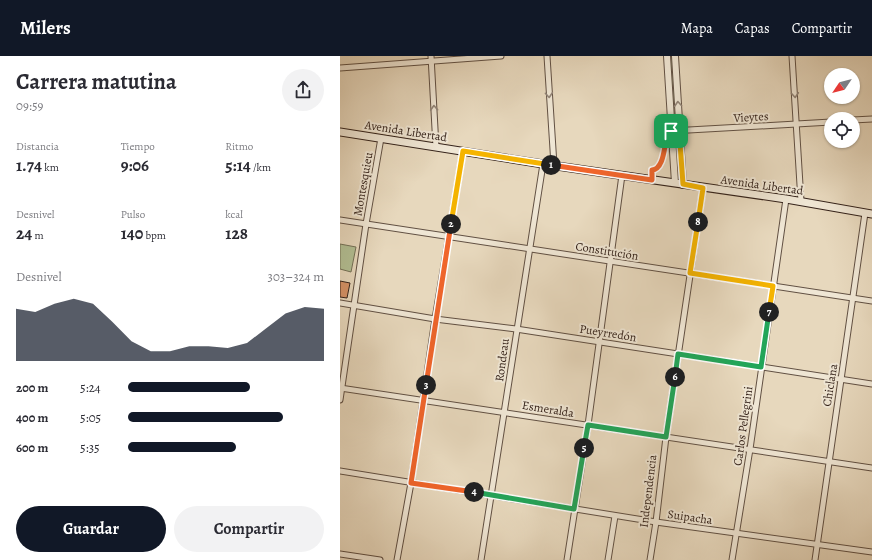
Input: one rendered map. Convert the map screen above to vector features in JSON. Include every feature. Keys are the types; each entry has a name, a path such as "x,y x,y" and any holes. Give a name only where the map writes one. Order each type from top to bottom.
{"main road":[{"name":"Avenida Libertad","path":"340,132 703,188 801,201 869,213"}],"street":[{"path":"340,68 431,58 501,56"},
{"path":"547,56 554,165"},
{"path":"666,56 675,183"},
{"path":"675,56 683,184"},
{"path":"792,56 801,201"},
{"path":"431,58 436,147"},
{"path":"860,120 872,119"},
{"name":"Vieytes","path":"671,131 824,122"},
{"name":"Montesquieu","path":"340,400 366,224 381,138"},
{"path":"397,560 411,483 448,236 463,151"},
{"name":"Rondeau","path":"481,560 543,164"},
{"path":"567,560 588,425 609,261 622,175"},
{"name":"Independencia","path":"650,560 666,437 703,188"},
{"name":"Carlos Pellegrini","path":"732,560 750,449 786,199"},
{"name":"Chiclana","path":"815,560 828,462 842,379 852,298 869,213"},
{"name":"Constitución","path":"340,220 872,301"},
{"name":"Pueyrredón","path":"340,303 435,319 516,329 872,384"},
{"name":"Esmeralda","path":"341,388 872,468"},
{"name":"Suipacha","path":"340,471 615,516 872,552"},
{"path":"608,560 615,516"},
{"path":"340,554 380,560"}],"path":[{"path":"652,180 652,170 659,166 666,141 672,140"}],"green space":[{"path":"667,56 675,56 683,185 675,183"},
{"path":"340,244 356,247 351,272 340,269"}],"building":[{"path":"340,281 350,283 347,298 340,297"}],"route":[{"path":"679,130 683,184 703,188 690,273 773,286 761,367 678,354 666,437 588,425 574,509 411,483 448,236 463,151 652,180 652,170 658,168 659,166 666,141 672,140 671,131 679,130"}]}
